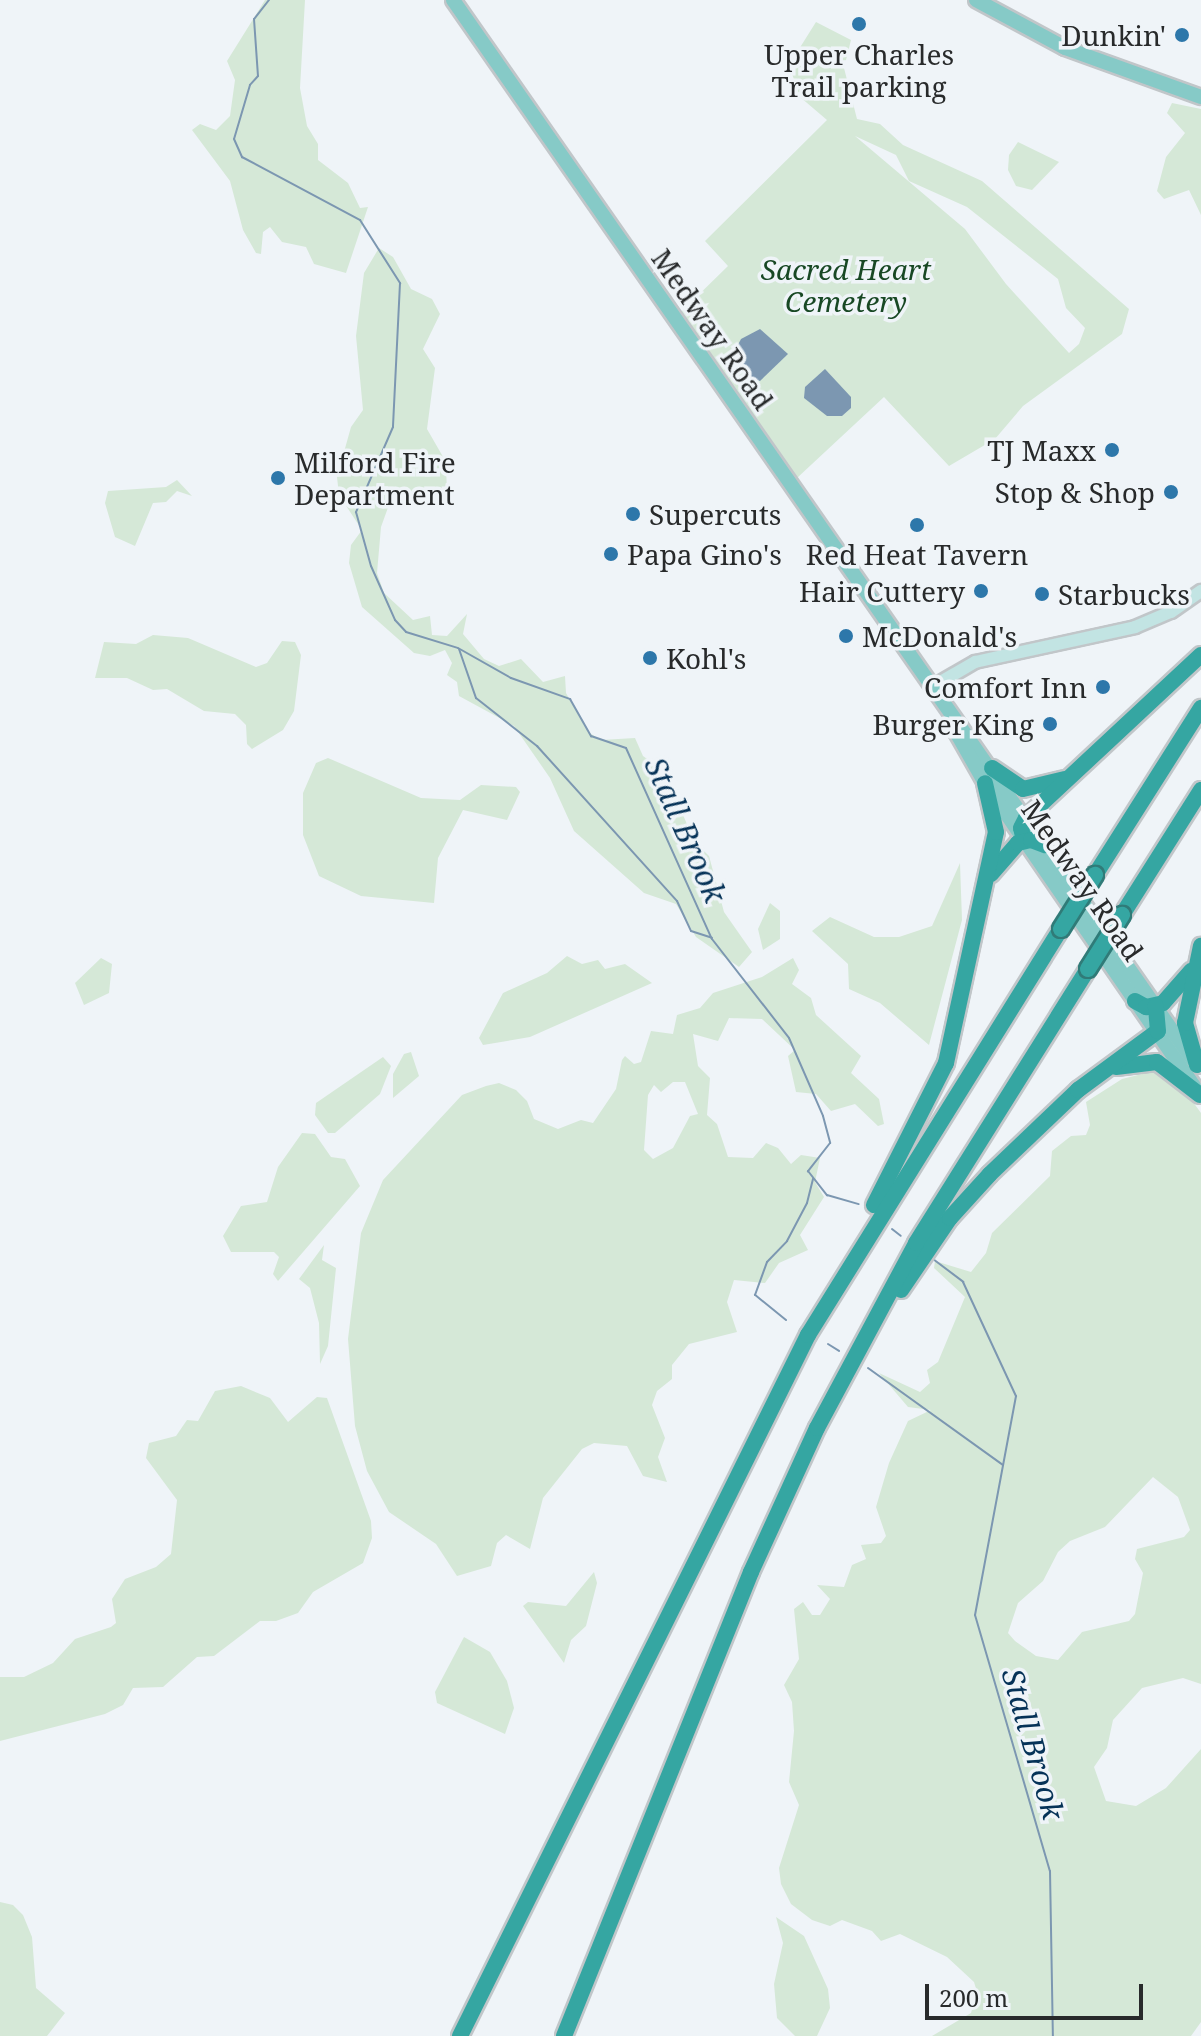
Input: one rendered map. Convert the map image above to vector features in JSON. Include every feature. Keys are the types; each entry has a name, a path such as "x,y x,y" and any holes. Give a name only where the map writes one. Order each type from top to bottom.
{"highway":[{"path":"1024,840 1021,828 1026,818 1096,758 1201,655"},
{"path":"808,1335 1201,708"},
{"path":"989,776 1014,786 1037,790 1067,778 1096,758"},
{"path":"460,2036 808,1335 941,1077 997,824 989,776"},
{"path":"564,2036 751,1572 840,1381 937,1209 1201,790"},
{"path":"983,895 999,861 1024,840"},
{"path":"1024,840 1045,845"},
{"path":"1156,1006 1181,987 1200,948"},
{"path":"1199,1068 1185,1023 1200,948"},
{"path":"1135,1001 1156,1006"},
{"path":"840,1381 963,1202 1090,1081 1157,1032 1161,1021 1156,1006"},
{"path":"1090,1081 1121,1065 1148,1060 1175,1071 1201,1096"}],"main road":[{"name":"Medway Road","path":"453,0 932,687 989,776 1024,840 1201,1096"},
{"path":"976,0 1065,48 1201,97"},
{"path":"932,687 975,662 1135,627 1171,612 1201,591"},
{"name":"Medway Road","path":"989,776 1026,818 1199,1068"}],"green space":[{"path":"265,0 305,0 300,88 307,126 318,144 318,160 348,183 360,208 368,207 346,273 314,264 306,247 282,242 270,227 263,232 261,254 256,253 243,230 230,181 192,130 200,124 216,130 230,116 235,80 227,61"},
{"name":"Sacred Heart Cemetery","path":"816,22 851,40 844,68 857,119 880,124 903,145 982,181 1129,309 1122,334 1023,406 995,439 949,466 884,397 797,478 681,312 728,266 705,241 827,120 800,97 789,65","holes":["855,136 896,155 909,181 967,207 1058,279 1066,308 1085,328 1079,344 1069,353 1006,284 965,229"]},
{"path":"1172,103 1201,109 1201,215 1189,190 1164,199 1157,191 1166,157 1185,133 1167,113"},
{"path":"1018,142 1059,162 1032,190 1016,186 1008,170 1009,155"},
{"path":"379,248 393,257 411,289 432,299 440,314 423,349 435,368 427,429 446,462 447,496 442,503 400,496 390,502 381,527 377,573 384,593 413,620 430,616 432,635 447,636 467,614 463,634 484,659 499,666 521,659 543,682 565,676 566,693 588,732 601,740 635,738 643,756 665,772 694,841 709,856 724,912 752,952 739,967 696,937 676,904 644,893 574,831 550,778 514,726 459,696 457,682 447,675 452,663 445,650 430,656 414,653 362,607 349,563 351,545 362,530 339,495 337,477 351,427 363,410 356,336 364,273"},
{"path":"177,480 192,496 177,491 166,502 153,503 135,546 115,537 105,503 108,491 166,487"},
{"path":"153,635 188,638 256,667 267,663 282,641 295,642 301,655 294,711 283,730 252,749 247,744 246,725 235,714 204,711 167,689 153,690 127,678 95,678 104,642 136,644"},
{"path":"328,758 421,798 460,800 481,785 516,787 520,792 507,820 463,810 438,858 434,903 361,896 319,876 303,835 303,793 316,763"},
{"path":"960,863 962,920 929,1045 880,1003 849,989 848,964 812,931 830,917 874,937 899,937 932,926"},
{"path":"770,903 780,911 780,939 763,950 758,929"},
{"path":"567,956 582,964 598,960 605,969 625,964 652,983 530,1037 483,1045 479,1038 503,993 547,973"},
{"path":"101,958 112,964 109,993 84,1005 75,983"},
{"path":"793,958 799,970 792,984 811,998 816,1015 861,1056 851,1073 879,1099 884,1124 878,1126 855,1104 831,1111 816,1094 796,1092 788,1056 795,1050 762,1019 729,1018 718,1041 693,1034 698,1066 710,1078 707,1115 717,1124 728,1157 753,1158 766,1143 778,1148 791,1164 801,1155 820,1158 815,1182 824,1197 800,1235 808,1250 779,1263 765,1283 734,1280 727,1302 737,1332 689,1344 672,1365 672,1379 657,1391 652,1405 665,1438 658,1457 667,1482 643,1476 627,1446 594,1443 582,1449 543,1498 530,1549 506,1535 497,1543 491,1566 457,1576 436,1544 389,1512 367,1471 355,1426 348,1339 361,1233 383,1180 462,1095 486,1086 499,1083 516,1090 527,1101 534,1119 558,1129 581,1120 593,1123 616,1089 622,1060 625,1056 634,1064 641,1062 651,1031 673,1034 677,1015 700,1008 713,993 762,977","holes":["673,1082 685,1082 698,1114 690,1116 673,1148 653,1159 644,1150 648,1095 654,1085 661,1092"]},
{"path":"411,1052 419,1076 393,1098 393,1074 404,1054"},
{"path":"383,1057 391,1066 380,1094 335,1133 328,1133 315,1115 316,1103"},
{"path":"1150,1072 1163,1074 1185,1091 1201,1113 1201,1684 1183,1678 1142,1688 1113,1720 1107,1748 1094,1767 1106,1801 1136,1806 1166,1788 1201,1749 1201,2022 1191,2036 932,2036 971,2013 977,1992 974,1982 947,1957 900,1934 881,1941 872,1931 842,1920 830,1926 812,1920 791,1904 781,1884 779,1868 799,1805 789,1782 794,1731 792,1702 784,1685 799,1659 794,1609 803,1602 812,1615 820,1615 830,1599 817,1585 844,1587 852,1565 866,1559 861,1545 881,1543 886,1536 876,1507 889,1463 908,1421 931,1410 908,1407 879,1373 920,1392 930,1383 927,1370 938,1362 965,1297 934,1268 935,1261 971,1272 986,1253 992,1233 1050,1176 1052,1151 1071,1136 1086,1135 1090,1125 1086,1102 1122,1079","holes":["1153,1477 1178,1497 1190,1530 1184,1537 1137,1549 1135,1559 1143,1573 1135,1614 1129,1621 1082,1632 1058,1660 1036,1656 1008,1633 1018,1603 1043,1581 1058,1552 1070,1541 1105,1527"]},
{"path":"302,1133 315,1134 331,1157 345,1159 360,1186 278,1281 273,1274 279,1257 274,1252 231,1252 223,1236 241,1206 267,1202 278,1167"},
{"path":"324,1245 322,1260 336,1268 328,1346 320,1364 319,1323 310,1288 299,1279"},
{"path":"241,1386 270,1398 288,1422 317,1397 327,1398 371,1521 372,1538 363,1563 313,1592 298,1613 276,1621 260,1621 214,1656 197,1657 163,1687 133,1688 123,1705 105,1714 0,1741 0,1677 24,1677 53,1663 75,1639 111,1627 116,1623 112,1599 125,1579 156,1567 171,1554 177,1500 146,1458 149,1443 176,1436 187,1420 198,1421 215,1391"},
{"path":"594,1572 597,1583 586,1626 571,1640 564,1663 523,1606 528,1602 566,1606"},
{"path":"464,1637 490,1652 507,1681 514,1708 505,1734 437,1703 435,1692"},
{"path":"0,1902 13,1905 23,1915 32,1937 36,1988 65,2013 47,2036 0,2036"},
{"path":"776,1917 804,1936 828,1989 830,2008 817,2036 795,2036 777,2018 774,1984 783,1943"}],"water":[{"path":"760,329 788,354 760,381 747,377 732,356 741,339"},
{"path":"825,369 851,397 851,408 842,416 827,416 804,398 805,387"}],"waterway":[{"name":"Stall Brook","path":"269,0 254,19 258,76 250,85 234,139 242,157 360,220 400,283 393,427 356,512 371,566 395,620 406,632 458,648 511,678 570,699 591,736 626,748 712,939 789,1038 823,1116 830,1143 808,1171 827,1195 859,1204"},
{"name":"Stall Brook","path":"459,649 476,698 537,746 677,901 691,931 712,938"},
{"name":"Stall Brook","path":"786,1320 755,1295 767,1262 787,1241 807,1203 813,1179"},
{"name":"Stall Brook","path":"892,1229 901,1236"},
{"name":"Stall Brook","path":"933,1259 963,1282 1016,1396 975,1615 1050,1871 1053,2036"},
{"name":"Stall Brook","path":"828,1344 839,1351"},
{"name":"Stall Brook","path":"868,1368 1003,1465"}],"place":[{"name":"Upper Charles Trail parking","path":"859,24"},
{"name":"Dunkin'","path":"1182,35"},
{"name":"TJ Maxx","path":"1112,450"},
{"name":"Milford Fire Department","path":"278,478"},
{"name":"Stop & Shop","path":"1171,492"},
{"name":"Supercuts","path":"633,514"},
{"name":"Red Heat Tavern","path":"917,525"},
{"name":"Papa Gino's","path":"611,554"},
{"name":"Hair Cuttery","path":"981,591"},
{"name":"Starbucks","path":"1042,594"},
{"name":"McDonald's","path":"846,636"},
{"name":"Kohl's","path":"650,658"},
{"name":"Comfort Inn","path":"1103,687"},
{"name":"Burger King","path":"1050,724"}]}
